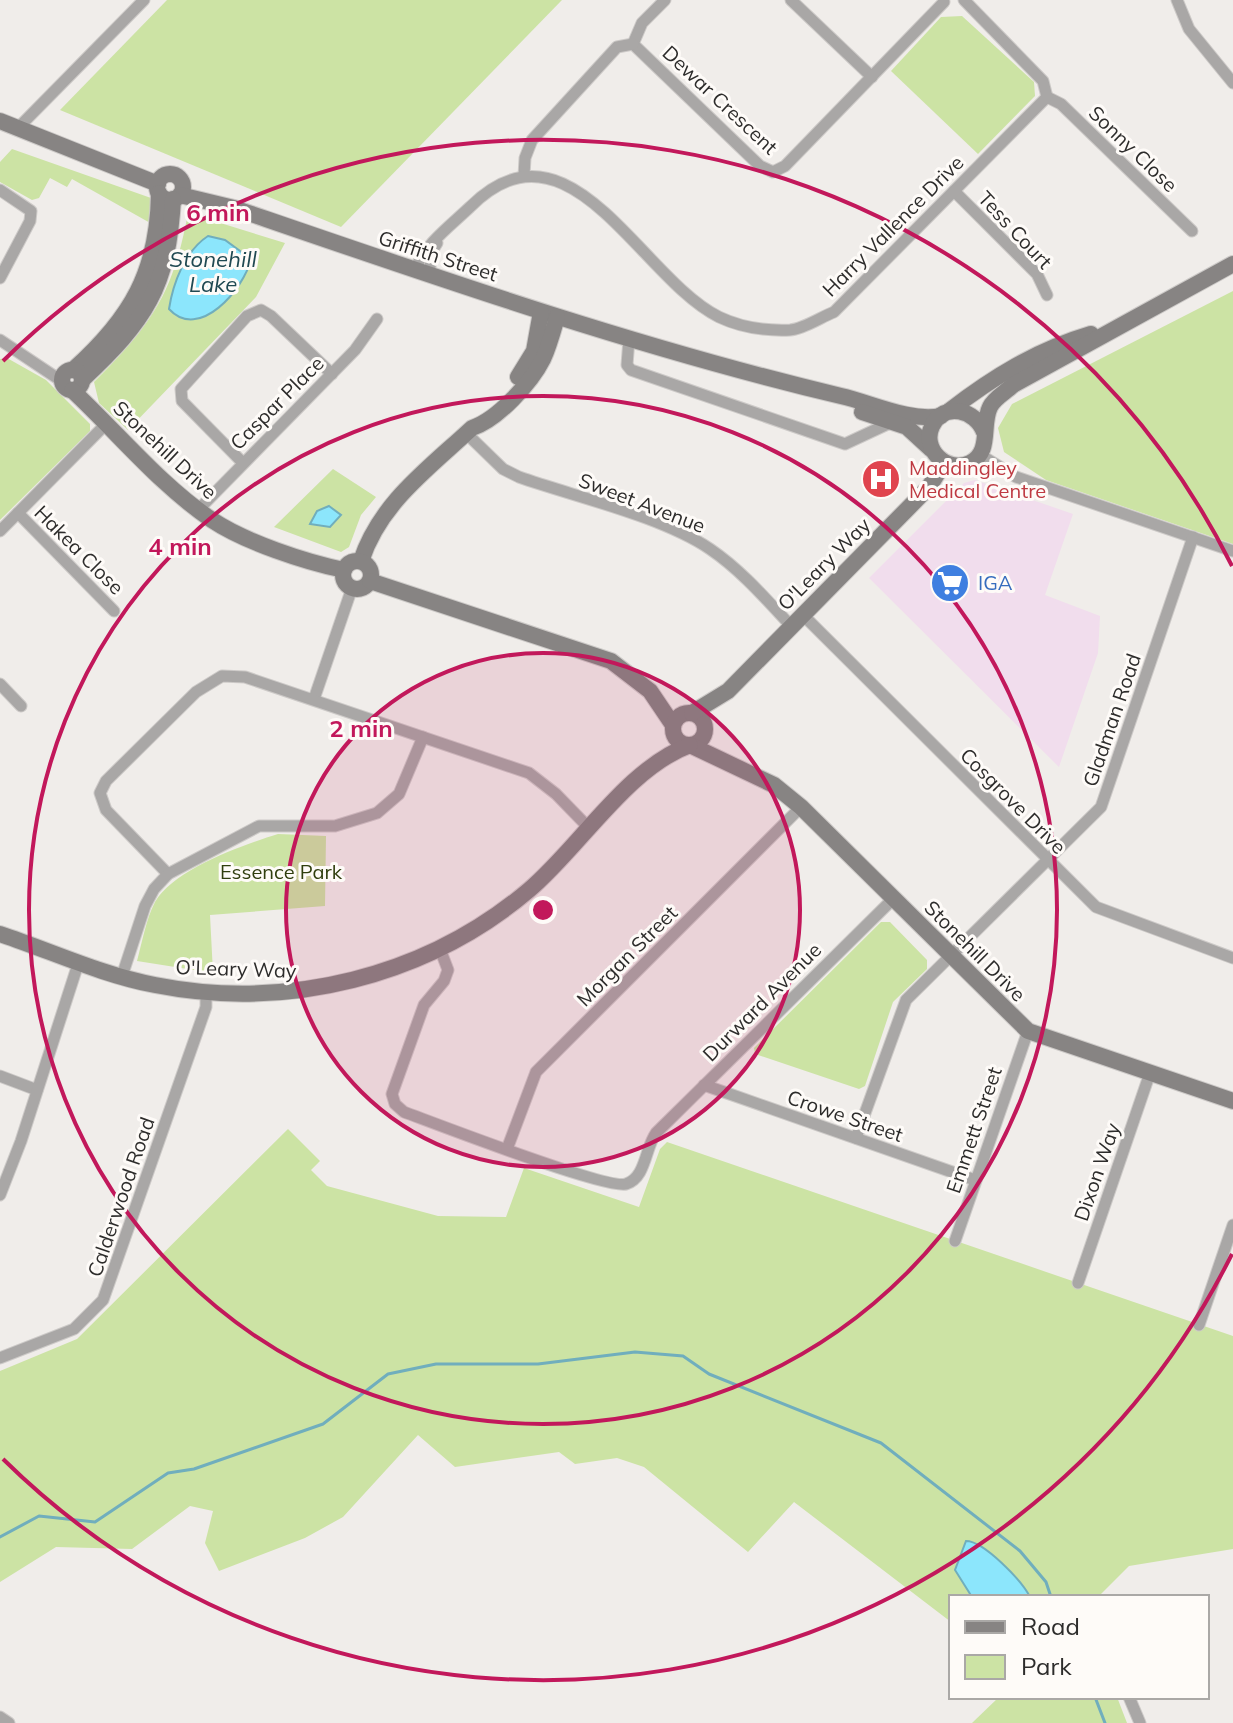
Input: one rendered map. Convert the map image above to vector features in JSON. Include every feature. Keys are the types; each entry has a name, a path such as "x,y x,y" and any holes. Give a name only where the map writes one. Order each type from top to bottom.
{"street":[{"path":"17,129 144,0"},
{"path":"633,44 642,23 665,0"},
{"path":"791,0 872,77"},
{"path":"943,1 954,6 964,0 1043,81 1047,97"},
{"path":"1177,0 1189,29 1233,83"},
{"name":"Dewar Crescent","path":"524,176 525,158 532,140 617,47 633,44 760,166 773,172 785,166 943,1"},
{"name":"Harry Vallence Drive","path":"524,176 554,178 581,191 677,284 717,316 753,328 793,330 834,312 1047,97"},
{"name":"Sonny Close","path":"1047,97 1061,104 1192,231"},
{"name":"Griffith Street","path":"0,121 169,189 234,208 549,315 797,387 918,416 945,414"},
{"path":"422,272 428,247 487,190 524,176"},
{"path":"1,344 73,380 136,325 155,292 169,253 169,189"},
{"path":"0,190 31,211 30,221 0,278"},
{"name":"Tess Court","path":"954,191 1037,274 1047,295"},
{"path":"1123,324 1060,343 986,383 945,414 930,431 931,449 944,463 961,465 979,454 990,407 1013,385 1233,264"},
{"path":"243,463 182,401 180,395 181,389 247,316 261,310 271,316 332,374"},
{"path":"361,561 372,529 387,508 470,431 484,425 530,378 541,363 549,315"},
{"name":"Caspar Place","path":"199,509 355,350 377,319"},
{"path":"629,339 627,365 631,370 845,444 893,422"},
{"name":"Stonehill Drive","path":"73,380 93,409 199,509 239,535 344,570"},
{"name":"Griffith Street","path":"797,387 893,422 921,436 931,449"},
{"path":"945,414 967,412 981,424 984,432"},
{"path":"0,531 107,423"},
{"name":"Sweet Avenue","path":"470,431 503,469 519,477 680,532 707,547 797,620"},
{"path":"979,454 1016,477 1233,551"},
{"name":"O'Leary Way","path":"728,691 929,487 944,463"},
{"name":"Hakea Close","path":"18,513 114,611"},
{"name":"Gladman Road","path":"856,1138 901,1008 951,954 1101,807 1193,537"},
{"path":"361,561 371,571 370,581 363,588 352,588 345,581 344,570 349,564 361,561"},
{"path":"370,581 611,661 650,691 704,720 706,731 727,763"},
{"path":"314,699 352,588"},
{"name":"Cosgrove Drive","path":"797,620 1096,907 1233,958"},
{"path":"168,874 106,810 100,793 106,781 196,692 222,676 245,677 529,773 556,794 589,828"},
{"path":"0,684 21,706"},
{"path":"650,691 673,726 679,742 690,745"},
{"path":"646,772 668,741 679,716 728,691"},
{"path":"646,772 702,740 728,691"},
{"path":"122,976 145,906 154,889 168,874 259,826 335,826 377,813 399,794 423,737"},
{"name":"Stonehill Drive","path":"690,745 774,785 801,807 1028,1031 1233,1101"},
{"name":"O'Leary Way","path":"0,934 156,985 206,991 302,992 364,980 440,949 529,890 646,772"},
{"name":"Morgan Street","path":"507,1149 536,1072 801,807"},
{"name":"Durward Avenue","path":"507,1149 607,1183 626,1184 635,1178 642,1167 656,1133 894,898"},
{"path":"440,949 448,970 444,981 424,1005 392,1094 395,1104 404,1112 507,1149"},
{"path":"0,1195 79,961"},
{"name":"Calderwood Road","path":"0,1358 74,1329 103,1300 206,1007 206,991"},
{"name":"Emmett Street","path":"955,1241 1028,1031"},
{"name":"Dixon Way","path":"1078,1283 1150,1073"},
{"path":"0,1076 37,1090"},
{"name":"Crowe Street","path":"704,1085 975,1180"},
{"path":"1199,1325 1233,1225"},
{"path":"1130,1699 1140,1723"},
{"path":"0,1717 9,1723"}],"shaded area":[{"path":"975,480 1073,514 1045,595 1100,616 1098,653 1059,767 869,578 964,483"}],"green space":[{"path":"167,0 562,0 341,227 60,110"},
{"path":"962,16 1034,82 1035,96 978,154 891,71 941,17"},
{"path":"12,149 151,198 152,224 72,179 67,187 50,178 39,198 32,200 0,182 0,162"},
{"path":"188,213 285,243 256,297 128,430 99,403 94,382 131,343 157,306 175,265"},
{"path":"1233,291 1233,544 1046,480 1004,452 998,428 1012,404"},
{"path":"7,358 46,380 90,424 90,431 0,520 0,359"},
{"path":"333,469 376,497 361,515 349,547 341,552 274,527"},
{"name":"Essence Park","path":"278,834 326,836 325,906 210,915 213,973 137,961 152,909 164,890 210,860"},
{"path":"881,922 890,922 927,960 927,969 893,1002 865,1086 859,1089 755,1054 754,1048"},
{"path":"288,1129 320,1161 311,1170 327,1186 438,1216 506,1217 524,1168 639,1207 660,1149 667,1142 1233,1336 1233,1549 1129,1566 1100,1595 949,1595 949,1620 794,1502 748,1552 644,1467 617,1458 575,1464 559,1452 455,1467 418,1435 343,1517 305,1538 219,1571 205,1543 213,1511 190,1506 132,1549 56,1547 0,1582 0,1371 77,1339"},
{"path":"997,1699 1118,1699 1127,1723 972,1723"}],"water":[{"name":"Stonehill Lake","path":"208,236 225,240 251,259 239,284 219,308 206,316 181,318 169,309 174,289 181,268 193,250"},
{"path":"329,506 341,515 330,527 310,524 317,511"},
{"path":"966,1541 974,1543 992,1554 1011,1572 1029,1595 971,1595 955,1570"}],"waterway":[{"path":"0,1537 39,1516 95,1522 168,1473 194,1469 323,1424 388,1374 436,1364 538,1364 635,1352 683,1356 709,1374 881,1443 1020,1551 1046,1582 1050,1595"},
{"path":"1096,1699 1105,1723"}],"place":[{"name":"Maddingley Medical Centre","path":"881,479"},
{"name":"IGA","path":"950,583"}]}
